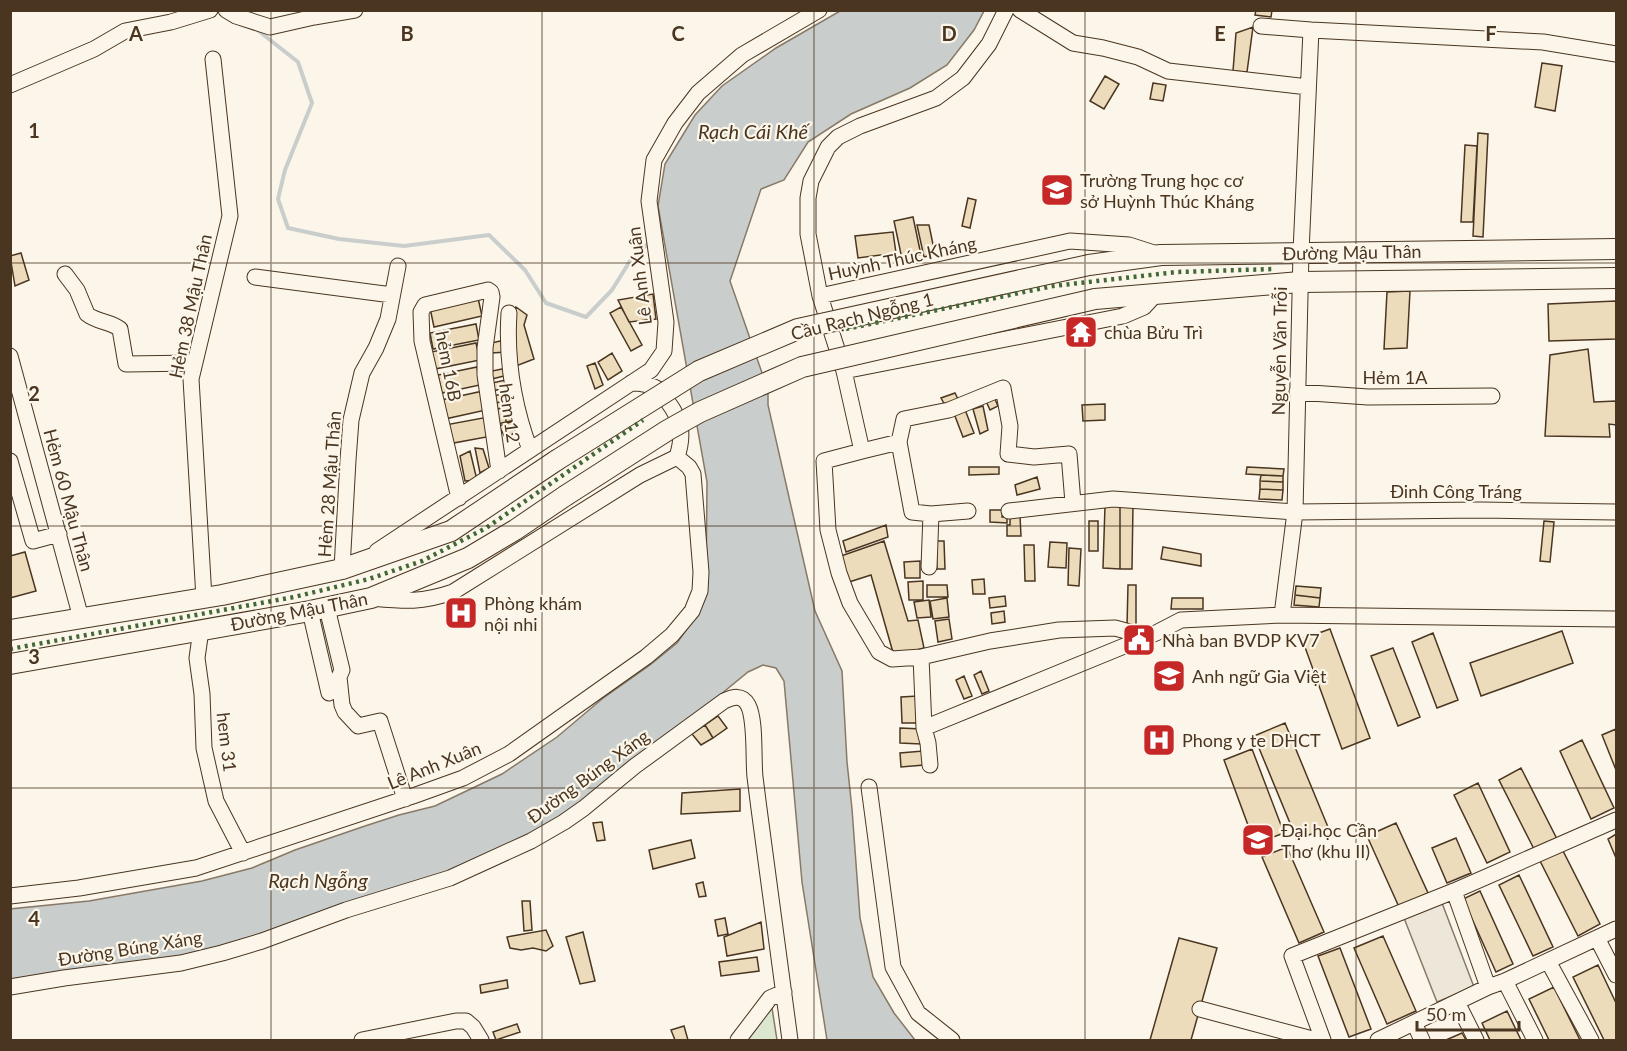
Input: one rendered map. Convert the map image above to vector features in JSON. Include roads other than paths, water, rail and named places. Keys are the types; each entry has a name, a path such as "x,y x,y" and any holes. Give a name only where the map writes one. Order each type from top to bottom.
{"main road":[{"name":"Đường Mậu Thân","path":"1089,265 1161,255 1617,249"},
{"name":"Cầu Rạch Ngỗng 1","path":"557,460 699,371 798,329 1089,265"},
{"name":"Đường Mậu Thân","path":"1095,300 1300,282 1617,278"},
{"name":"Cầu Rạch Ngỗng 1","path":"565,496 700,412 802,367 1095,300"},
{"name":"Đường Mậu Thân","path":"10,630 204,598 352,566 452,531 557,460"},
{"name":"Đường Mậu Thân","path":"10,664 319,610 371,598 468,558 565,496"}],"street":[{"path":"10,85 94,49 125,31 171,22 210,10"},
{"path":"239,16 270,27 355,10"},
{"name":"Lê Anh Xuân","path":"352,566 459,498 651,369 664,351 666,321 650,201 654,160 675,123 698,93 742,55 819,10"},
{"name":"Huỳnh Thúc Kháng","path":"1006,10 989,44 963,78 936,98 860,126 838,137 828,147 811,181 808,198 808,234 820,296 1070,241 1129,245 1161,255"},
{"path":"1020,10 1073,43 1138,57 1168,71 1308,87"},
{"path":"1261,26 1543,42 1617,54"},
{"name":"Nguyễn Văn Trỗi","path":"1282,615 1295,512 1300,282 1311,30"},
{"name":"Hẻm 38 Mậu Thân","path":"204,598 191,379 230,216 213,59"},
{"name":"Hẻm 28 Mậu Thân","path":"352,566 348,460 351,420 362,373 388,319 398,266"},
{"path":"65,274 77,290 90,317 114,324 120,329 126,364 195,363"},
{"path":"255,277 392,295"},
{"name":"hẻm 12","path":"488,290 492,297 485,348 485,375 499,471"},
{"name":"hẻm 16B","path":"459,498 422,341 421,312 425,305 488,290"},
{"path":"844,371 1123,316 1144,307 1156,294"},
{"path":"820,296 844,371 862,451"},
{"path":"509,313 508,352 520,420 530,450"},
{"name":"Hẻm 60 Mậu Thân","path":"10,356 81,618"},
{"path":"371,598 406,602 432,599 453,592 640,475 677,457 681,446 682,430 673,409 660,390 643,384 631,383"},
{"path":"968,511 931,514 912,512 900,442 904,419 949,410 1003,388 1010,426 1008,454 1034,458 1069,454 1073,503"},
{"name":"Hẻm 1A","path":"1297,392 1368,397 1492,396"},
{"path":"900,442 824,461 828,531 839,573 850,603 879,652 892,659 921,657 990,641 1059,630 1115,628 1148,637"},
{"name":"Lê Anh Xuân","path":"10,896 79,888 196,868 463,778 509,754 646,657 672,635 692,611 700,591 702,572 693,474 689,467 677,457"},
{"path":"10,461 33,541 59,534"},
{"name":"Đinh Công Tráng","path":"1009,511 1113,499 1295,512 1481,510 1617,512"},
{"path":"929,567 931,514"},
{"path":"319,610 342,670 339,677 343,708 358,726 384,720 405,799"},
{"path":"319,610 329,693"},
{"path":"924,728 1148,637 1181,620 1282,615 1617,619"},
{"name":"hem 31","path":"201,630 196,658 202,694 204,748 216,801 243,853"},
{"path":"921,657 924,728 930,765"},
{"name":"Đường Búng Xáng","path":"10,987 182,963 262,941 346,910 450,878 531,841 564,822 635,766 724,701 733,697 741,697 747,702 752,717 753,763 790,1041"},
{"path":"869,787 893,967 918,1013 952,1041"},
{"path":"1323,1041 1292,956 1454,891 1617,820"},
{"path":"1454,891 1488,987"},
{"path":"1378,1041 1488,987 1617,929"},
{"path":"1597,938 1617,975"},
{"path":"1548,961 1591,1041"},
{"path":"1505,981 1535,1041"},
{"path":"738,1041 770,998 784,992"},
{"path":"1456,1002 1476,1041"},
{"path":"1200,1009 1316,1041"},
{"path":"362,1041 456,1021 466,1021 473,1027 481,1041"},
{"path":"1414,1023 1422,1041"}],"water":[{"path":"840,11 984,11 974,30 947,65 910,88 851,114 808,142 784,180 761,189 730,281 768,390 768,405 815,611 842,671 860,918 873,977 894,1013 915,1040 827,1040 802,882 784,681 776,668 763,665 748,672 570,813 515,845 457,869 212,951 11,981 10,909 89,901 202,881 252,868 295,850 365,826 435,806 502,774 557,737 602,699 677,643 696,616 706,587 707,482 658,206 665,164 695,115 722,86 776,48"}],"waterway":[{"path":"255,28 298,62 312,103 285,170 278,199 288,228 339,239 404,246 489,235 525,270 546,303 586,317 612,290 635,253 650,243"}],"place":[{"name":"Trường Trung học cơ sở Huỳnh Thúc Kháng","path":"1057,190"},
{"name":"chùa Bửu Trì","path":"1081,332"},
{"name":"Phòng khám nội nhi","path":"461,613"},
{"name":"Nhà ban BVDP KV7","path":"1139,640"},
{"name":"Anh ngữ Gia Việt","path":"1169,676"},
{"name":"Phong y te DHCT","path":"1159,740"},
{"name":"Đại học Cần Thơ (khu II)","path":"1258,840"}],"water label":[{"name":"Rạch Cái Khế","path":"753,131"},
{"name":"Rạch Ngỗng","path":"318,880"}]}
